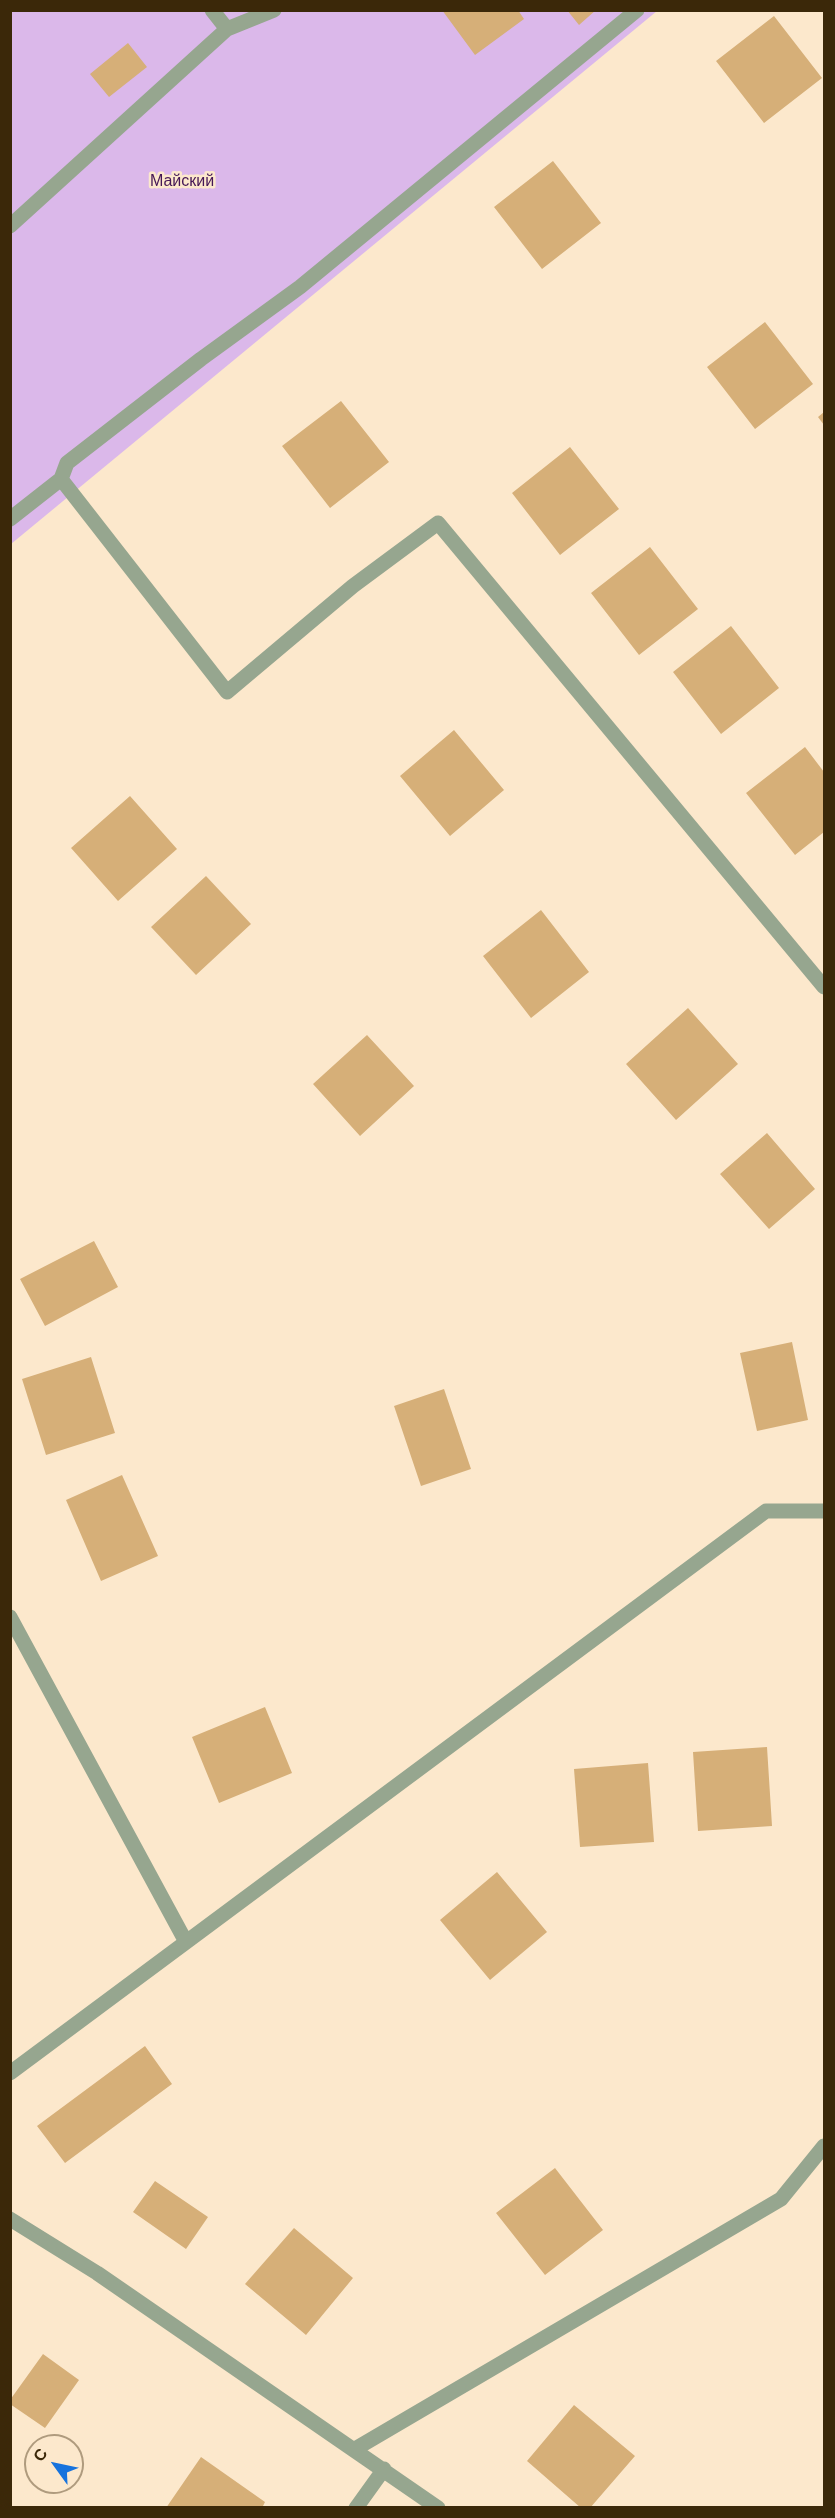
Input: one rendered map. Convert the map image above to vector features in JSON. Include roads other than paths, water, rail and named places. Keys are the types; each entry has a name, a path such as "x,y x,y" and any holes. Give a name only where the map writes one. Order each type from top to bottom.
{"lane":[{"path":"212,10 227,29"},
{"path":"10,226 227,29 274,10"},
{"path":"10,519 61,479 67,464 201,359 300,286 637,10"},
{"path":"61,479 227,692 353,586 438,523 825,987"},
{"path":"10,2073 766,1510 825,1511"},
{"path":"10,1617 186,1941"},
{"path":"354,2449 781,2199 825,2146"},
{"path":"10,2219 97,2273 438,2508"},
{"path":"356,2508 384,2469"}],"park label":[{"name":"Майский","path":"182,182"}]}
